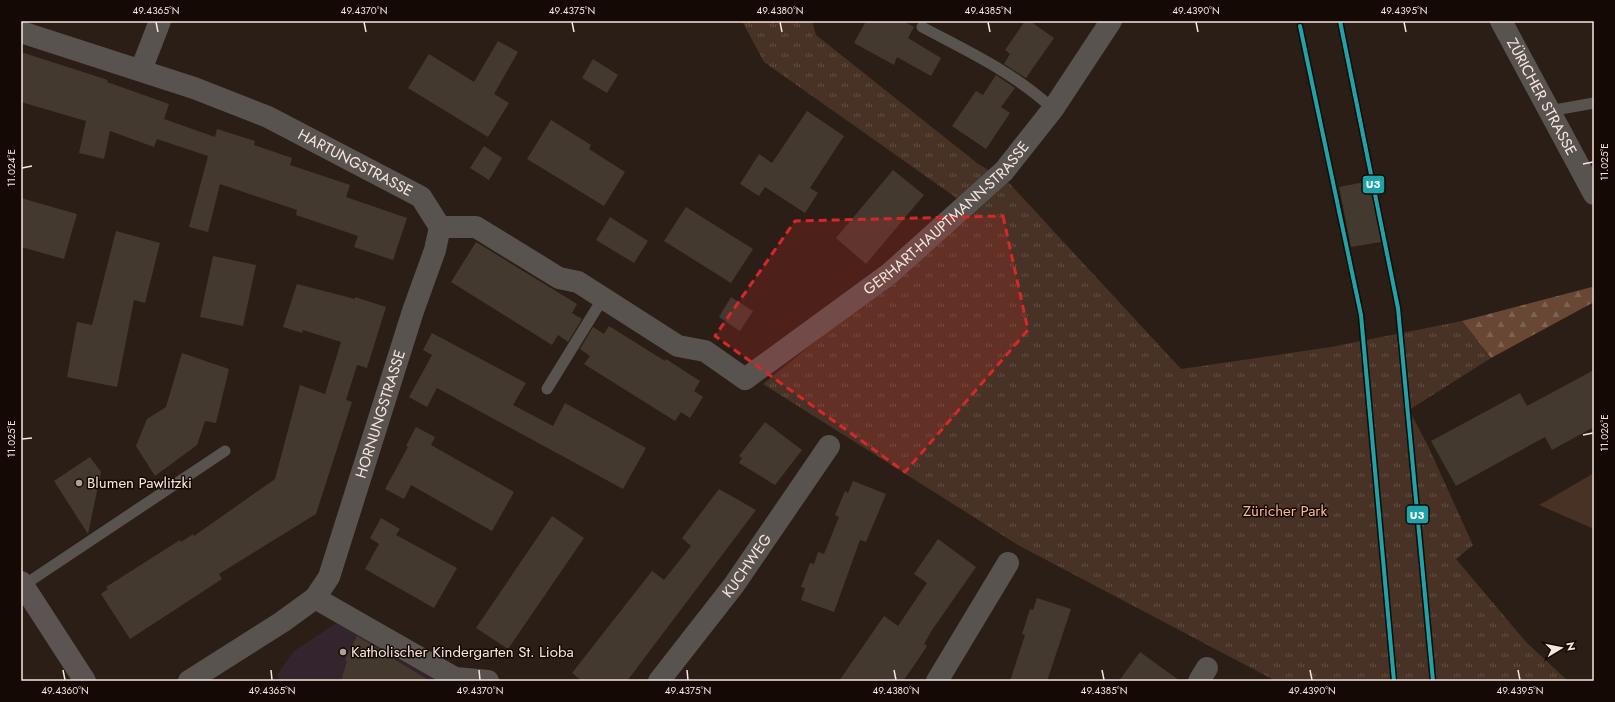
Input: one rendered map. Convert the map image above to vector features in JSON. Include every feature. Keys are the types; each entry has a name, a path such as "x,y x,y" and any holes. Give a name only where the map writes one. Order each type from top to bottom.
{"street":[{"path":"141,70 160,21"},
{"name":"GERHART-HAUPTMANN-STRASSE","path":"604,298 678,346 705,351 745,379 889,274 1004,171 1053,109 1111,21"},
{"name":"ZÜRICHER STRASSE","path":"1501,21 1548,111 1594,194"},
{"name":"HARTUNGSTRASSE","path":"21,32 194,88 268,117 421,197 440,226"},
{"path":"440,226 476,227 559,278 578,282 604,298"},
{"name":"HORNUNGSTRASSE","path":"189,681 282,622 315,598 329,577 413,311 435,250 440,226"},
{"name":"KUCHWEG","path":"659,681 734,585 829,446"},
{"path":"937,681 1008,563"},
{"path":"22,583 85,681"},
{"path":"315,598 456,678 488,681"}],"lane":[{"path":"922,27 1000,68 1027,86 1053,109"},
{"path":"1548,111 1594,103"},
{"path":"547,389 604,298"},
{"path":"22,583 225,451"}],"highlighted area":[{"path":"1003,216 1028,330 905,472 715,336 795,221"}],"shaded area":[{"name":"Katholischer Kindergarten St. Lioba","path":"338,622 442,681 280,681 277,675 294,651"}],"green space":[{"name":"Züricher Park","path":"742,21 812,21 816,35 977,163 1010,184 1181,369 1331,347 1462,321 1491,358 1409,410 1428,446 1473,545 1456,559 1526,642 1568,681 1276,681 1018,545 763,384 975,211 764,62"},
{"path":"1592,287 1594,291 1594,302 1491,358 1462,321"},
{"path":"1594,473 1594,529 1539,505"}],"building":[{"path":"866,21 903,21 914,27 908,38 941,58 931,76 897,57 894,65 854,43"},
{"path":"1025,21 1030,21 1054,38 1026,78 1004,64 1010,54 1005,50"},
{"path":"498,41 518,52 494,94 509,103 488,137 408,88 429,54 474,82"},
{"path":"21,52 108,80 107,82 169,104 164,119 215,137 217,129 255,141 254,145 292,158 290,165 350,185 346,197 407,218 393,260 354,247 358,236 296,215 297,210 220,184 208,232 189,227 208,156 157,139 154,147 110,131 104,159 79,153 86,121 21,102"},
{"path":"593,59 618,75 607,93 582,78"},
{"path":"996,75 1015,88 1001,107 1010,113 986,149 952,126 976,91 983,95"},
{"path":"807,111 844,136 810,188 818,193 805,213 765,187 759,196 740,184 759,154 772,163"},
{"path":"551,120 591,145 589,149 625,172 604,206 527,159"},
{"path":"484,146 502,158 489,180 470,168"},
{"path":"893,170 924,195 866,264 836,238"},
{"path":"1370,181 1381,242 1351,247 1339,187"},
{"path":"21,198 77,214 64,259 21,247"},
{"path":"686,207 753,249 731,283 664,241"},
{"path":"610,217 648,241 634,263 596,240"},
{"path":"116,231 160,243 145,303 134,300 117,387 67,377 77,322 92,325"},
{"path":"476,242 577,304 572,313 582,319 568,342 558,335 552,345 451,282"},
{"path":"213,256 256,265 243,326 200,317"},
{"path":"297,284 355,299 355,297 386,307 367,368 357,365 346,400 352,402 316,514 219,574 222,579 130,639 101,594 108,589 106,587 180,540 181,542 193,534 194,536 275,479 300,385 325,394 341,342 303,330 302,333 283,327"},
{"path":"731,297 753,311 740,331 719,317"},
{"path":"609,326 665,361 666,359 700,381 694,391 703,397 690,418 681,412 675,421 584,364 590,356 580,349 593,327 604,334"},
{"path":"432,333 526,383 513,405 553,426 565,403 646,448 623,489 437,388 427,407 409,397 432,355 423,350"},
{"path":"182,353 229,369 216,423 205,421 197,445 155,476 136,446 147,419 166,407"},
{"path":"1594,370 1594,427 1552,450 1545,437 1456,486 1431,441 1520,393 1527,406"},
{"path":"765,422 802,450 775,485 739,463 742,458 739,456"},
{"path":"416,427 435,437 431,445 514,492 492,531 411,485 404,499 385,489 408,447 406,446"},
{"path":"90,457 101,472 88,534 54,481"},
{"path":"853,481 886,494 866,542 860,540 834,612 801,600 805,588 801,587 810,563 814,564 818,552 824,554 839,517 835,515 845,491 848,493"},
{"path":"719,489 756,510 627,681 582,681 572,673 652,571 664,580 691,546 682,538"},
{"path":"552,516 584,538 508,649 476,628"},
{"path":"381,518 400,529 396,535 457,568 434,608 365,569 379,544 370,538"},
{"path":"938,539 976,567 932,630 924,644 927,646 913,667 903,681 839,681 884,616 898,626 927,583 914,574"},
{"path":"1037,598 1071,609 1047,681 1010,681 1025,635 1022,634 1030,609 1033,610"},
{"path":"357,636 430,681 341,681 347,661 345,660"},
{"path":"1140,652 1180,681 1119,681"}],"transit line":[{"name":"U3","path":"1340,21 1398,308 1433,681"},
{"name":"U3","path":"1300,26 1361,315 1394,681"}],"place":[{"name":"Blumen Pawlitzki","path":"79,483"},
{"name":"Katholischer Kindergarten St. Lioba","path":"343,652"}]}
